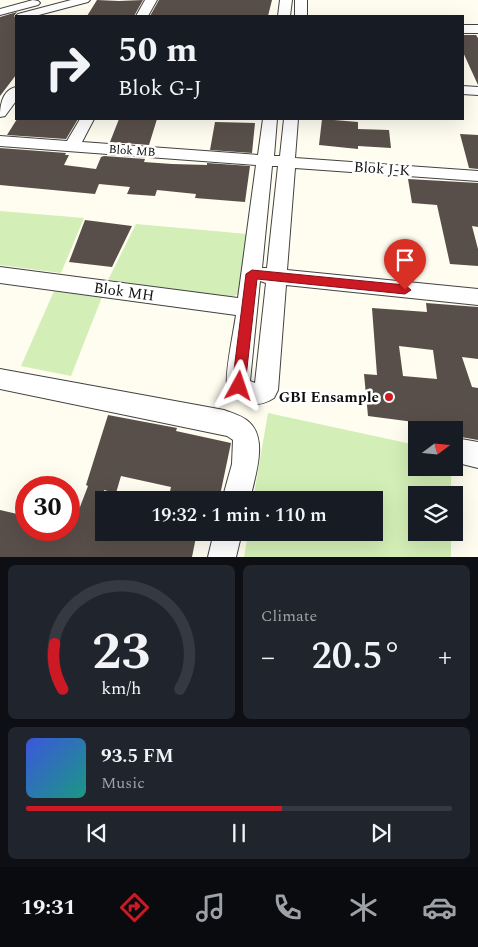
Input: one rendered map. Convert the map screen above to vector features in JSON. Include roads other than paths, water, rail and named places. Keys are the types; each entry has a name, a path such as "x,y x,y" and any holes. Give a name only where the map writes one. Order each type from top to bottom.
{"street":[{"path":"0,7 7,0"},
{"path":"0,12 48,0"},
{"path":"143,15 151,0"},
{"path":"284,15 286,0"},
{"path":"301,0 301,15"},
{"path":"26,15 82,1"},
{"path":"70,15 82,1"},
{"path":"0,22 15,18"},
{"path":"464,28 478,29"},
{"path":"464,90 478,91"},
{"path":"0,113 15,92"},
{"path":"72,146 86,120"},
{"path":"270,120 239,386 244,391 258,393 266,390 290,120"},
{"name":"Blok MB","path":"0,141 287,163"},
{"name":"Blok J-K","path":"287,163 478,176"},
{"path":"252,274 478,297"},
{"name":"Blok MH","path":"0,275 248,308"},
{"path":"0,379 224,422 235,427 242,432 246,448 238,491"},
{"path":"222,557 226,541"}],"place":[{"name":"GBI Ensample","path":"389,397"}]}
